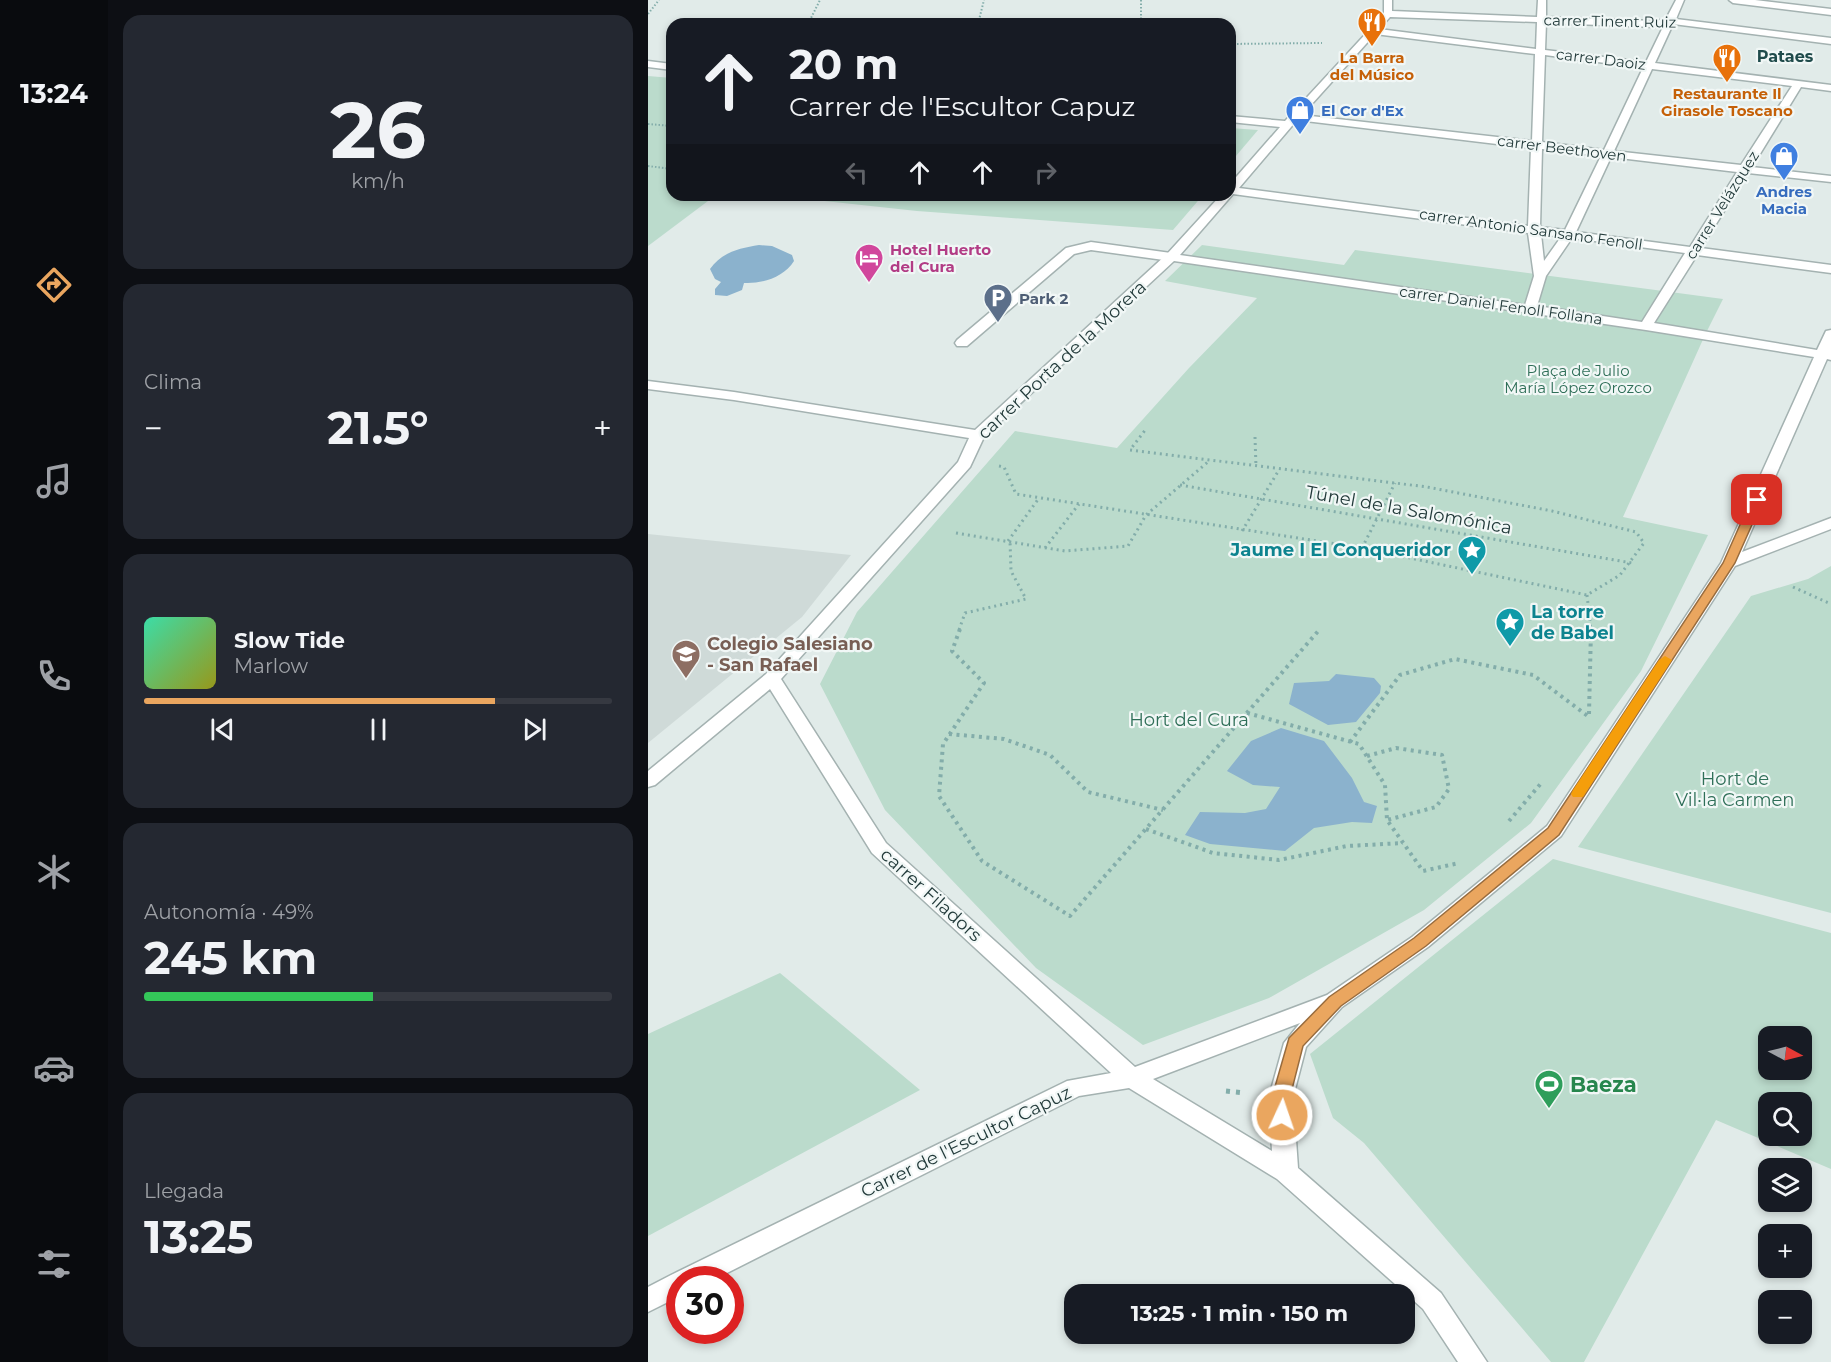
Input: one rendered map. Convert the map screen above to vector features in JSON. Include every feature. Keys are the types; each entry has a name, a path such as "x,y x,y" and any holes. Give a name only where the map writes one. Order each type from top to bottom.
{"street":[{"path":"1388,0 1388,14"},
{"path":"1540,276 1534,230 1542,0"},
{"path":"1530,309 1540,276 1569,234 1680,0"},
{"path":"1733,0 1831,12"},
{"path":"1818,10 1823,0"},
{"name":"carrer Tinent Ruiz","path":"1388,14 1655,24 1671,21 1831,41"},
{"name":"carrer Porta de la Morera","path":"1236,184 1388,14"},
{"name":"carrer Daoiz","path":"1371,31 1831,88"},
{"path":"648,64 666,66"},
{"name":"carrer Velázquez","path":"1646,326 1798,84"},
{"name":"carrer Beethoven","path":"1236,119 1291,121 1537,145 1831,179"},
{"name":"carrer Antonio Sansano Fenoll","path":"1236,193 1831,269"},
{"name":"carrer Porta de la Morera","path":"648,781 772,678 966,460 978,435 1171,257 1221,201"},
{"name":"carrer Daniel Fenoll Follana","path":"962,343 1070,251 1091,246 1646,326 1826,355"},
{"name":"Carrer de l'Escultor Capuz","path":"715,1266 1075,1088 1132,1078 1335,1001 1420,942 1554,831 1729,563 1826,355 1831,334"},
{"path":"648,385 746,398 978,435"},
{"path":"1729,563 1831,523"},
{"name":"carrer Filadors","path":"772,678 879,848 1132,1078 1286,1172 1432,1301 1473,1362"},
{"path":"1286,1172 1281,1097 1295,1043 1335,1001"},
{"path":"648,1300 666,1290"}],"path":[{"path":"648,14 659,0"},
{"path":"811,18 820,0"},
{"path":"980,18 984,0"},
{"path":"1141,0 1141,18"},
{"path":"1236,44 1360,43"},
{"path":"648,124 666,126"},
{"path":"648,166 666,168"},
{"path":"966,460 1004,467 1016,494 1362,548 1587,595 1621,577 1644,543 1636,532 1552,511 1427,487 1130,450 1146,429"},
{"path":"1255,437 1256,467"},
{"path":"956,533 1065,551 1128,546 1146,515 1210,461"},
{"path":"1242,531 1279,470"},
{"path":"1362,548 1395,483"},
{"name":"Túnel de la Salomónica","path":"1180,485 1632,563"},
{"path":"1039,498 1009,541 1011,571 1026,599 965,614 952,651 984,683 943,744 939,795 982,861 1070,916 1320,629"},
{"path":"1046,548 1078,504"},
{"path":"1793,587 1831,604"},
{"path":"1583,727 1589,717 1592,632 1587,595"},
{"path":"1350,742 1400,675 1455,659 1533,675 1589,717"},
{"path":"1247,713 1359,744 1385,785 1387,820 1423,872 1466,862"},
{"path":"949,734 1004,739 1050,755 1088,792 1163,810"},
{"path":"1366,756 1395,748 1442,755 1449,789 1436,807 1387,820"},
{"path":"1505,825 1549,773"},
{"path":"1146,829 1213,853 1279,860 1347,846 1404,843"},
{"path":"1224,1091 1281,1097"}],"shaded area":[{"name":"Colegio Salesiano - San Rafael","path":"648,534 851,555 802,617 648,743"}],"green space":[{"path":"648,76 666,78 666,201 708,201 648,246"},
{"path":"1236,128 1258,130 1236,156"},
{"path":"824,201 1198,201 1173,230 917,211"},
{"name":"Hort del Cura","path":"1202,245 1344,265 1355,250 1723,299 1623,517 1708,535 1641,671 1531,823 1424,910 1269,998 1143,1045 1036,968 885,810 820,684 857,612 1015,431 1117,448 1189,368 1257,298 1165,281"},
{"name":"Hort de Vil·la Carmen","path":"1831,566 1831,913 1578,847 1751,596 1808,579"},
{"name":"Baeza","path":"1553,859 1831,933 1831,1169 1812,1161 1812,1158 1805,1158 1777,1146 1812,1146 1812,1092 1758,1092 1758,1138 1716,1120 1584,1362 1551,1362 1364,1143 1333,1118 1310,1054"},
{"path":"780,973 920,1090 648,1236 648,1034"}],"water":[{"path":"759,245 772,246 792,255 794,261 779,275 758,282 744,283 742,290 727,296 715,295 715,289 721,282 715,279 710,269 715,263 732,252"},
{"path":"1336,674 1374,678 1381,686 1380,693 1356,722 1328,725 1289,704 1294,683 1329,681"},
{"path":"1281,728 1324,741 1352,778 1364,802 1377,806 1372,823 1352,822 1314,828 1285,851 1210,844 1185,835 1200,812 1245,813 1266,809 1280,787 1253,785 1227,771 1251,741"}],"slow traffic":[{"path":"1578,794 1665,660"}],"place":[{"name":"La Barra del Músico","path":"1372,48"},
{"name":"Restaurante Il Girasole Toscano","path":"1727,84"},
{"name":"El Cor d'Ex","path":"1300,136"},
{"name":"Andres Macia","path":"1784,182"},
{"name":"Hotel Huerto del Cura","path":"869,284"},
{"name":"Park 2","path":"998,324"},
{"name":"Jaume I El Conqueridor","path":"1472,576"},
{"name":"La torre de Babel","path":"1510,648"},
{"name":"Colegio Salesiano - San Rafael","path":"686,680"},
{"name":"Baeza","path":"1549,1110"}],"district":[{"name":"Pataes","path":"1785,56"}],"route":[{"path":"1282,1115 1281,1097 1295,1043 1335,1001 1420,942 1554,831 1729,563 1757,500"}],"park label":[{"name":"Plaça de Julio María López Orozco","path":"1578,378"}]}
